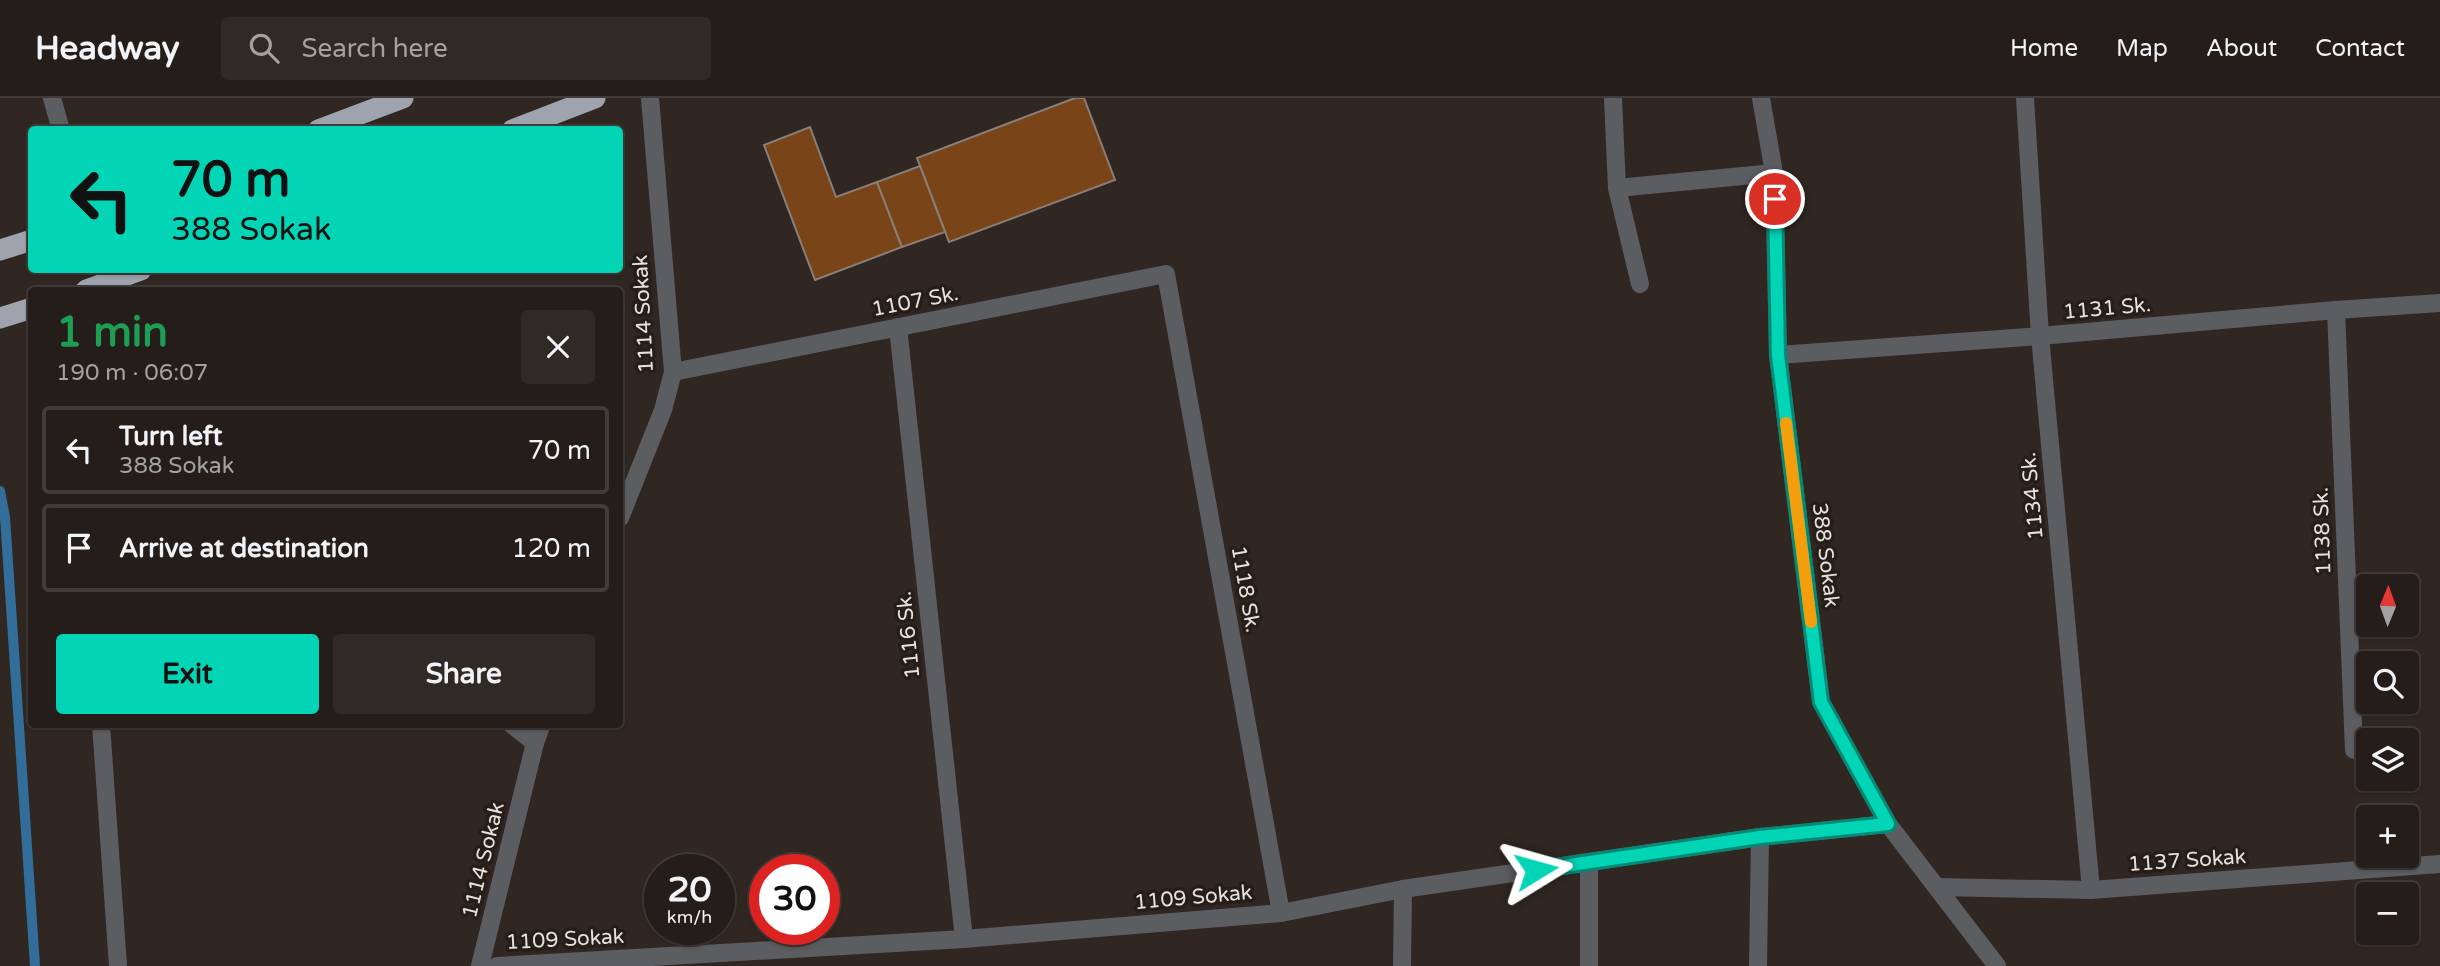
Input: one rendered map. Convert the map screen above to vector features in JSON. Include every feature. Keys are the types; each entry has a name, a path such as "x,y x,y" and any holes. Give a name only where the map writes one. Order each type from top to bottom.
{"highway":[{"path":"329,126 403,98"},
{"path":"522,126 595,98"},
{"path":"0,250 28,241"},
{"path":"94,287 133,273"},
{"path":"0,318 28,309"}],"street":[{"path":"52,98 60,126"},
{"name":"1114 Sokak","path":"623,510 663,410 673,372 650,98"},
{"path":"1613,98 1618,188 1640,284"},
{"name":"388 Sokak","path":"1761,98 1774,173 1778,355 1821,702 1888,824 1997,966"},
{"name":"1134 Sk.","path":"2025,98 2040,337 2091,890"},
{"path":"1618,188 1774,173"},
{"name":"1107 Sk.","path":"673,372 1166,274"},
{"name":"1118 Sk.","path":"1166,274 1281,913"},
{"name":"1131 Sk.","path":"1778,355 2040,337 2440,303"},
{"name":"1138 Sk.","path":"2336,310 2354,750"},
{"name":"1116 Sk.","path":"898,327 964,939"},
{"path":"101,728 118,966"},
{"path":"516,728 535,743"},
{"name":"1114 Sokak","path":"480,966 541,728"},
{"name":"1109 Sokak","path":"497,966 964,939 1281,913 1403,889 1760,837 1888,824"},
{"path":"1758,966 1760,837"},
{"path":"1589,862 1589,966"},
{"name":"1137 Sokak","path":"1937,887 2091,890 2440,864"},
{"path":"1402,966 1403,889"}],"building":[{"path":"1075,98 1084,98 1115,180 949,242 917,158"},
{"path":"810,127 836,197 877,182 902,247 815,280 764,145"},
{"path":"920,166 945,232 902,247 877,182"}],"waterway":[{"path":"0,491 5,517 35,966"}],"slow traffic":[{"path":"1786,423 1811,622"}],"route":[{"path":"1536,870 1760,837 1888,824 1821,702 1778,355 1775,199"}]}
